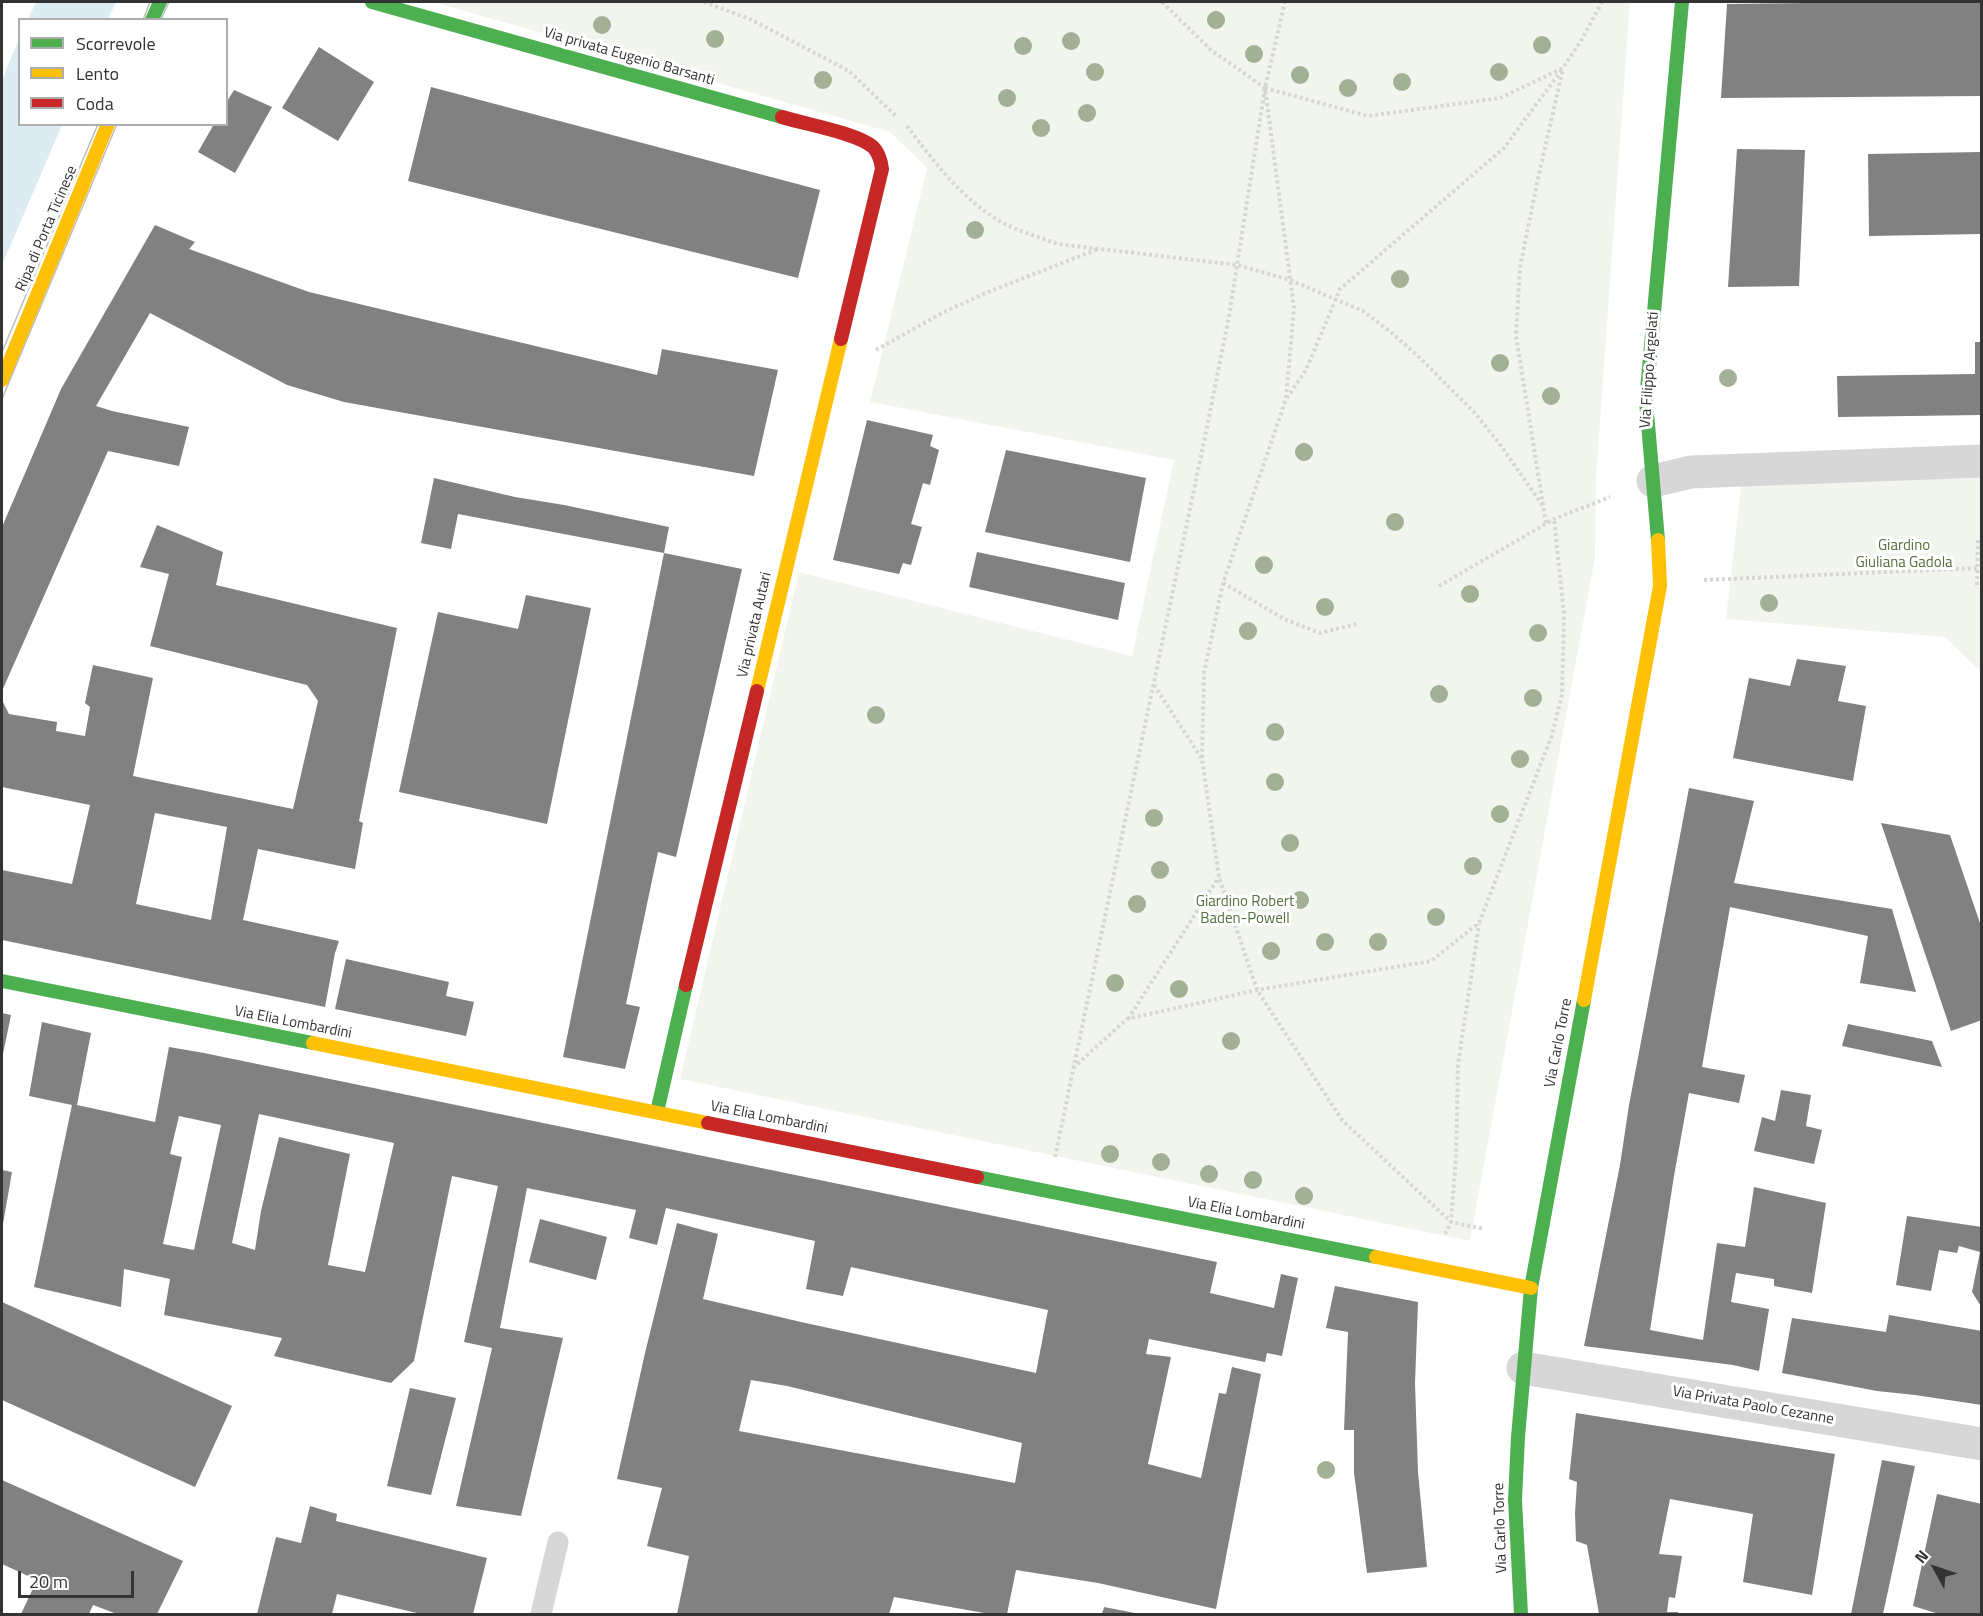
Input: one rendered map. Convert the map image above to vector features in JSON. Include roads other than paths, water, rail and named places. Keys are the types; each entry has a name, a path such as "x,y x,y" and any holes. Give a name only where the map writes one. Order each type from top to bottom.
{"street":[{"path":"153,18 160,2"},
{"name":"Via privata Eugenio Barsanti","path":"372,2 849,136 876,147"},
{"name":"Via Filippo Argelati","path":"1653,481 1646,441 1646,401 1682,2"},
{"name":"Ripa di Porta Ticinese","path":"2,380 107,126"},
{"name":"Via privata Autari","path":"657,1112 882,169 881,157 876,147"},
{"path":"1653,481 1691,472 1982,461"},
{"name":"Via Carlo Torre","path":"1521,1614 1515,1500 1531,1288 1660,586 1660,550 1653,481"},
{"name":"Via Elia Lombardini","path":"2,981 1531,1288"},
{"name":"Via Privata Paolo Cezanne","path":"1524,1368 1982,1444"}],"lane":[{"path":"541,1614 558,1542"}],"tram line":[{"path":"144,18 150,2"},
{"path":"162,18 169,2"},
{"path":"2,352 97,126"},
{"path":"2,399 116,126"}],"park label":[{"name":"Giardino Giuliana Gadola","path":"1904,554"},
{"name":"Giardino Robert Baden-Powell","path":"1245,910"}]}
